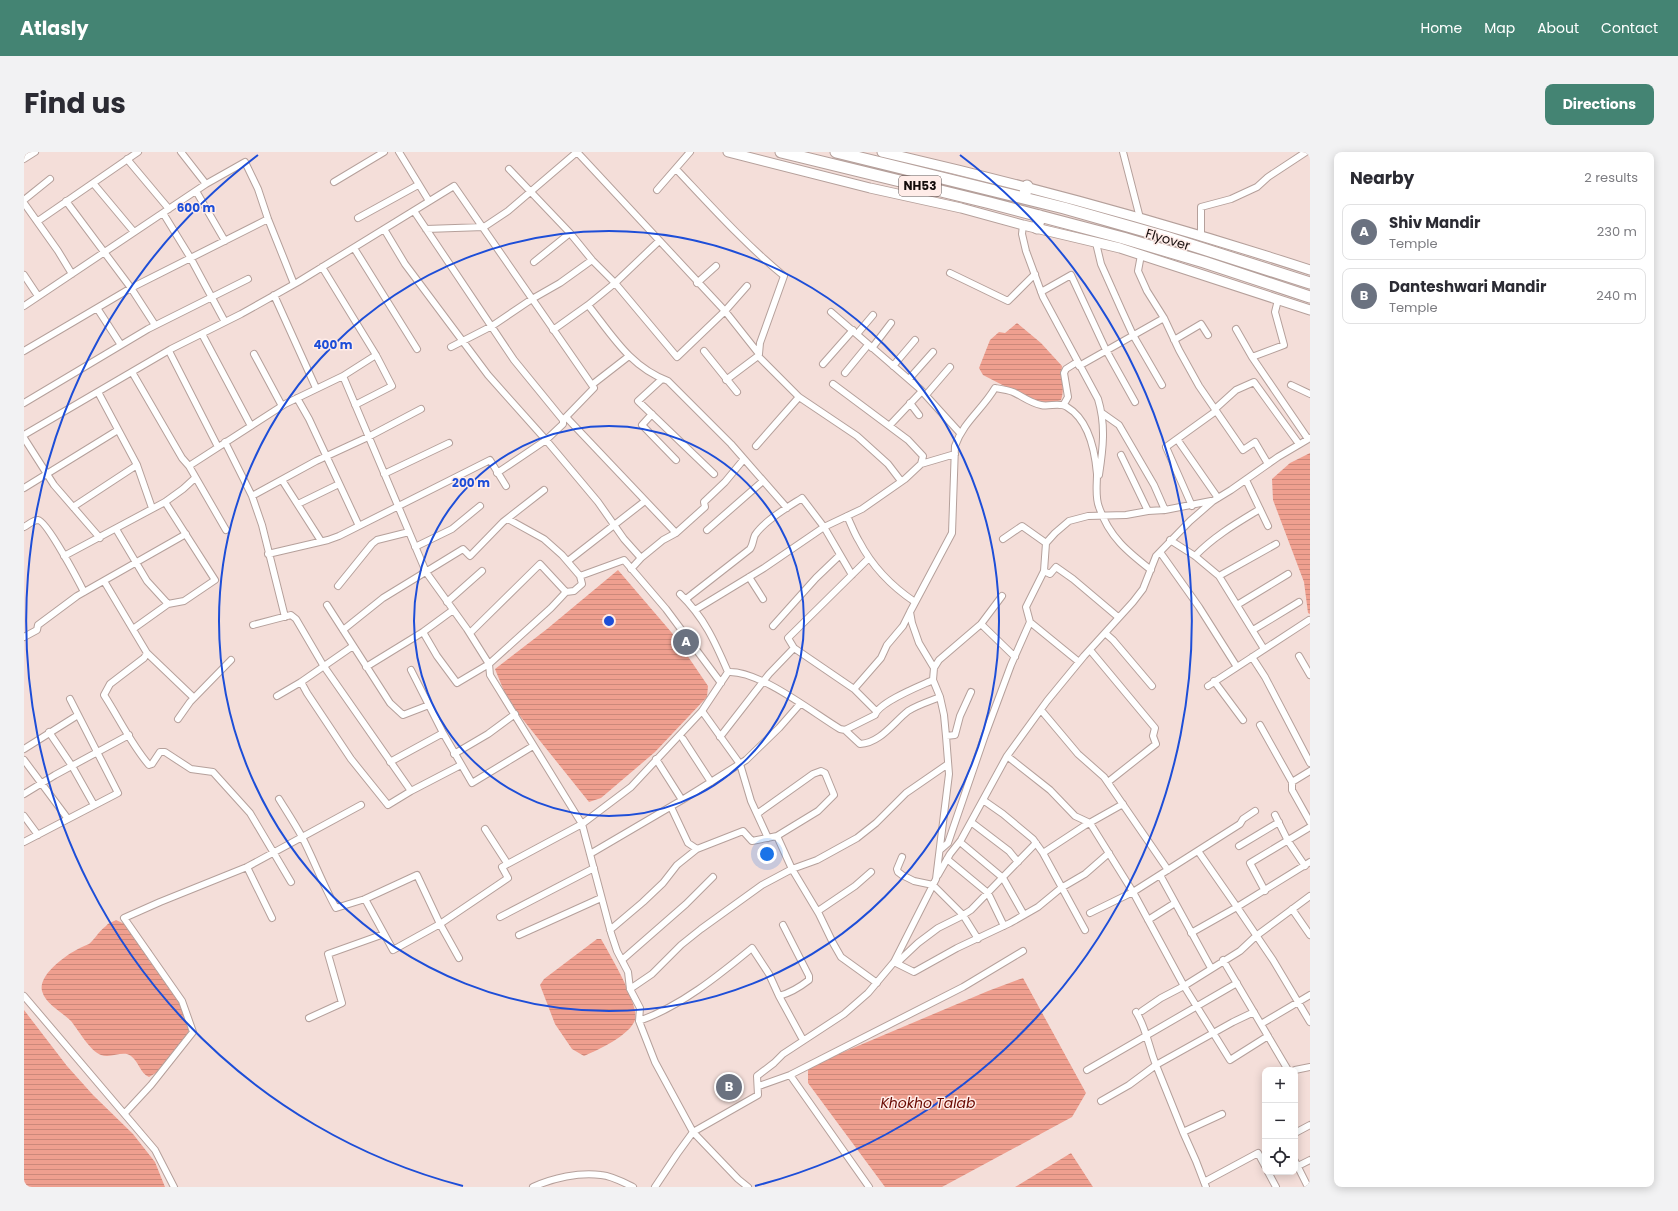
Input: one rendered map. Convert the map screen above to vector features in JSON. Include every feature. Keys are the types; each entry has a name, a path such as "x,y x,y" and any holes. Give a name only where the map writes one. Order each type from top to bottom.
{"highway":[{"name":"NH53","path":"780,152 1040,216"},
{"name":"NH53","path":"836,152 880,164 1026,192"},
{"name":"Flyover","path":"1026,192 1056,206 1166,237 1310,283"},
{"name":"Flyover","path":"1040,216 1204,262 1310,297"},
{"path":"1037,228 1040,216"}],"street":[{"path":"24,159 35,152"},
{"path":"38,221 138,152"},
{"path":"181,152 206,184"},
{"path":"334,182 384,152"},
{"path":"399,152 429,201"},
{"path":"426,229 484,227 508,211 577,152 658,241 725,311 758,355 799,397 857,436 888,464 901,481"},
{"path":"657,190 690,152"},
{"path":"728,152 1120,248 1310,310"},
{"path":"882,152 1026,192 1202,234 1310,270"},
{"path":"1123,152 1140,218"},
{"path":"1202,234 1201,206 1231,199 1256,187 1268,177 1306,152"},
{"path":"127,159 169,208"},
{"path":"24,306 169,208 206,184 245,162 258,189 268,219 294,284"},
{"path":"509,169 615,283 677,357 725,311 748,286"},
{"path":"676,169 734,230 784,276 760,343 758,355 726,380"},
{"path":"50,180 24,201 72,274"},
{"path":"93,182 134,232"},
{"path":"358,218 418,185"},
{"path":"24,435 169,351 274,296 454,186 484,227 553,330 593,384 594,388 564,419 564,424 546,440 497,472"},
{"path":"196,191 225,241"},
{"path":"66,202 105,252 155,325"},
{"path":"414,211 514,360 564,419 676,533"},
{"path":"163,213 190,257 225,322"},
{"path":"24,351 131,288 268,219"},
{"path":"1023,225 1022,234 1026,251 1041,292 1098,399 1102,413 1103,442 1096,488"},
{"path":"384,229 405,264 488,375 546,440 598,502 624,539 641,558"},
{"path":"534,262 570,233"},
{"path":"553,330 588,305 615,283 658,241"},
{"path":"1096,243 1101,264 1133,335 1162,385"},
{"path":"354,248 417,349"},
{"path":"1141,255 1138,271 1147,291 1164,318 1199,386 1243,450 1255,442 1268,464"},
{"path":"451,347 492,326 532,299 560,283 592,260"},
{"path":"698,283 716,266"},
{"path":"322,267 376,356 392,386 355,405"},
{"path":"950,273 1008,301 1035,274"},
{"path":"24,275 38,296"},
{"path":"1041,292 1071,275 1106,350 1135,402"},
{"path":"24,403 155,325 248,279"},
{"path":"274,296 316,388"},
{"path":"1252,357 1284,345 1275,312 1278,300"},
{"path":"588,305 629,356 637,364 655,376 668,381 731,444 786,508"},
{"path":"97,308 121,345"},
{"path":"831,312 924,393 960,432"},
{"path":"823,364 873,315"},
{"path":"1064,404 1068,397 1064,373 1066,369 1106,350 1164,318"},
{"path":"845,373 891,322"},
{"path":"1174,340 1201,324 1208,334"},
{"path":"655,1187 693,1132 758,1095 759,1086 757,1076 783,1054 844,1014 868,994 894,962 934,882 960,842 1007,756 1079,662 1143,589 1156,556 1170,540 1216,499 1309,438 1252,357 1236,329"},
{"path":"202,334 250,426"},
{"path":"893,366 915,340"},
{"path":"704,350 736,392"},
{"path":"169,351 218,447"},
{"path":"910,380 933,352"},
{"path":"254,354 282,406"},
{"path":"189,466 282,406 343,376 376,356"},
{"path":"593,384 629,356"},
{"path":"890,425 910,403 924,393 950,367"},
{"path":"132,372 226,530"},
{"path":"343,376 397,507 426,572 470,633 489,664 490,675 582,824 610,930 628,972 630,989 640,1008 639,1021 655,1062 693,1132 738,1179 748,1187"},
{"path":"662,379 638,401 714,474"},
{"path":"1192,506 1166,447 1215,410 1236,390 1254,382 1299,444"},
{"path":"833,384 890,425 908,440 923,456 921,464"},
{"path":"1291,385 1310,394"},
{"path":"854,689 881,658 887,645 903,626 952,533 955,446 960,432 984,405 995,388 1012,391 1040,405 1050,406 1064,404 1081,420 1090,438 1094,451 1096,488 1099,507 1103,516 1112,532 1124,548 1151,570"},
{"path":"98,392 137,465 152,508"},
{"path":"756,446 799,397"},
{"path":"297,398 309,419 359,526"},
{"path":"910,403 919,414"},
{"path":"252,496 326,456 368,437 421,409"},
{"path":"1102,413 1119,425 1154,485 1166,510"},
{"path":"652,414 642,425 676,460"},
{"path":"24,488 118,430"},
{"path":"24,438 47,474 100,538"},
{"path":"1177,439 1216,499"},
{"path":"225,442 252,496 262,525 268,554 285,617"},
{"path":"384,474 449,443"},
{"path":"695,610 748,578 824,527 862,509 901,481 921,464 955,454"},
{"path":"1121,455 1148,511"},
{"path":"268,554 339,536 490,460 506,486"},
{"path":"631,569 641,558 663,540 676,533 705,507 704,502 725,482 744,460"},
{"path":"73,507 137,465"},
{"path":"64,556 165,502 195,478"},
{"path":"282,480 321,541"},
{"path":"1246,480 1268,526"},
{"path":"707,530 763,481"},
{"path":"298,504 339,484"},
{"path":"343,630 383,598 463,549 470,556 508,519 544,490"},
{"path":"686,599 750,549 753,544 754,536 758,531 786,508 802,498 824,527 852,575"},
{"path":"1079,662 1030,622 1026,607 1044,571 1046,543 1055,532 1069,521 1088,516 1126,515 1148,511 1166,510 1192,506 1216,499"},
{"path":"568,562 645,501"},
{"path":"133,630 168,604 184,601 216,580 165,502"},
{"path":"415,547 452,529 480,506"},
{"path":"1195,556 1208,542 1260,509"},
{"path":"847,516 869,558 899,591 915,602"},
{"path":"423,632 437,656 458,683 489,664 566,592 574,591 582,584 580,576 544,538 508,519"},
{"path":"24,527 33,522 40,521 64,556 84,592"},
{"path":"1003,539 1022,526 1046,543"},
{"path":"116,529 147,582 168,604"},
{"path":"338,586 372,544 377,540 409,532"},
{"path":"24,637 37,630 38,625 84,592 186,534"},
{"path":"1170,540 1195,556 1219,576 1264,649"},
{"path":"1219,576 1276,544"},
{"path":"1160,552 1199,607 1237,666"},
{"path":"773,626 816,578 840,555"},
{"path":"869,558 788,638 794,648 854,689 876,711"},
{"path":"580,576 624,560 666,609 721,683"},
{"path":"470,633 540,564 566,592"},
{"path":"1044,571 1050,574 1056,567 1073,579 1118,617"},
{"path":"447,602 482,571"},
{"path":"1237,605 1288,574"},
{"path":"748,578 763,599"},
{"path":"104,581 147,653 194,698"},
{"path":"680,594 695,610 713,636 728,672"},
{"path":"934,882 940,850 950,774 944,715 940,697 933,680 934,668 939,660 981,624 1002,596"},
{"path":"1253,630 1299,602"},
{"path":"327,605 390,703 404,715 429,705"},
{"path":"366,667 423,632 453,610"},
{"path":"910,612 912,624 919,643 934,668"},
{"path":"253,625 291,615 296,619 323,665 411,791"},
{"path":"1208,686 1309,620"},
{"path":"940,850 948,843 980,749 1030,622"},
{"path":"981,624 1015,657"},
{"path":"1105,633 1113,640 1152,686"},
{"path":"277,696 301,682 323,665 353,646"},
{"path":"720,737 764,680 794,648"},
{"path":"1090,650 1155,728 1152,736 1156,744 1108,782"},
{"path":"147,653 144,658 110,684 104,695 129,735 135,749 148,765 152,764 160,752 165,752 191,768 213,772 250,814 291,882"},
{"path":"1299,656 1310,675"},
{"path":"1252,657 1274,694 1310,763"},
{"path":"178,719 194,698 230,660"},
{"path":"411,670 454,754 472,783 533,746"},
{"path":"728,672 738,671 764,680 840,730 845,730 875,716 876,711 900,695 933,680"},
{"path":"365,899 393,950 440,924 508,878 502,867 582,824 631,787 702,711 728,672"},
{"path":"1214,681 1242,720"},
{"path":"301,682 306,693 351,760 388,805 411,791 461,765"},
{"path":"946,736 955,735 960,716 971,692"},
{"path":"845,730 860,744 868,744 880,736 909,710 940,697"},
{"path":"24,842 118,793 70,699"},
{"path":"590,854 712,782 754,754 800,704"},
{"path":"1041,710 1078,754 1108,782 1139,830 1168,870"},
{"path":"702,711 740,764 751,801 768,838"},
{"path":"454,754 488,734 514,714"},
{"path":"24,749 78,715"},
{"path":"1260,725 1292,782 1292,790 1310,822"},
{"path":"50,732 72,766 94,805"},
{"path":"390,762 443,733"},
{"path":"24,794 41,783 129,735"},
{"path":"683,739 712,782"},
{"path":"1007,756 1050,790 1075,816 1090,823 1133,892 1212,1034 1230,1060 1268,1036"},
{"path":"656,759 682,800"},
{"path":"24,760 68,819"},
{"path":"630,989 652,974 681,945 739,904 762,885 792,869 817,860 857,838 876,823 906,793 948,764"},
{"path":"610,930 643,902 663,883 677,866 696,849 743,831 752,841 777,836 818,811 834,795 826,773 821,771 813,774 757,814"},
{"path":"1292,782 1310,771"},
{"path":"279,800 302,836 325,888 336,908 365,899 418,875 440,924 459,958"},
{"path":"983,800 1021,828 1036,843 1085,930"},
{"path":"1043,853 1123,804"},
{"path":"125,1114 151,1085 193,1032 182,1001 124,918 247,867 273,851 361,805"},
{"path":"671,807 688,843 696,849"},
{"path":"1090,913 1133,892 1240,824 1243,819 1255,811"},
{"path":"1191,933 1308,864 1288,841 1275,815"},
{"path":"24,816 38,835"},
{"path":"971,822 1009,851 1018,862"},
{"path":"1239,846 1279,822"},
{"path":"1264,891 1250,863 1310,827"},
{"path":"485,829 507,864"},
{"path":"777,836 792,869 818,911 833,943 841,956 877,983"},
{"path":"960,842 1003,878 1024,915"},
{"path":"894,962 900,960 918,943 938,928 971,910 1036,843"},
{"path":"1198,851 1273,960 1310,1022"},
{"path":"894,962 914,972 957,948 1004,926 1038,907 1057,893 1061,888 1085,874 1109,853"},
{"path":"902,858 897,869 902,875 914,881 934,882 962,915 978,939"},
{"path":"947,860 988,893 1004,926"},
{"path":"247,867 272,918"},
{"path":"500,917 594,868"},
{"path":"818,911 856,886 871,872"},
{"path":"1160,875 1211,968"},
{"path":"622,960 686,904 713,877"},
{"path":"1262,1160 1258,1153 1205,1185 1156,1065 1139,1011 1184,986 1223,960 1240,951 1256,936 1310,896"},
{"path":"519,935 601,898"},
{"path":"1148,920 1175,903"},
{"path":"1292,909 1310,934"},
{"path":"779,996 788,994 809,980 809,976 782,925"},
{"path":"309,1018 342,1003 328,954 384,934"},
{"path":"639,1021 655,1016 698,990 722,973 752,948 769,974 803,1040"},
{"path":"759,1086 790,1075 963,987 1023,951"},
{"path":"1223,960 1286,1067"},
{"path":"1087,1070 1237,983"},
{"path":"1261,1024 1310,995"},
{"path":"24,996 155,1150 174,1187"},
{"path":"1101,1101 1130,1085 1156,1065 1254,1012"},
{"path":"1298,1069 1310,1066"},
{"path":"790,1075 869,1187"},
{"path":"1183,1132 1222,1114"},
{"path":"1298,1131 1310,1125"},
{"path":"1298,1163 1310,1160"},
{"path":"1298,1168 1308,1187"},
{"path":"533,1187 546,1181 567,1176 601,1174 633,1187"},
{"path":"1270,1175 1276,1187"}],"water":[{"path":"1017,323 1041,343 1062,366 1063,392 1061,400 1048,404 1028,398 983,375 979,368 990,340 999,332 1005,333"},
{"path":"1310,453 1310,614 1308,613 1304,582 1273,500 1272,479 1290,463"},
{"path":"618,570 672,633 708,686 707,697 655,752 601,798 589,802 508,701 495,669 547,629"},
{"path":"116,920 131,927 152,951 149,961 175,990 185,1011 189,1034 161,1070 149,1077 144,1073 134,1058 128,1054 105,1056 97,1053 71,1021 54,1008 44,996 42,991 44,979 54,966 73,952 89,944 101,930 109,923"},
{"path":"597,939 601,939 629,991 633,1003 635,1020 632,1026 620,1036 605,1046 584,1056 572,1049 555,1024 540,985 544,979"},
{"name":"Khokho Talab","path":"1023,978 1086,1093 1072,1117 942,1187 885,1187 808,1083 808,1067 988,991"},
{"path":"24,1010 67,1066 93,1095 133,1134 155,1162 165,1187 24,1187"},
{"path":"1071,1153 1093,1187 1015,1187"}],"place":[{"name":"Shiv Mandir","path":"686,642"},
{"name":"Danteshwari Mandir","path":"729,1087"}]}
